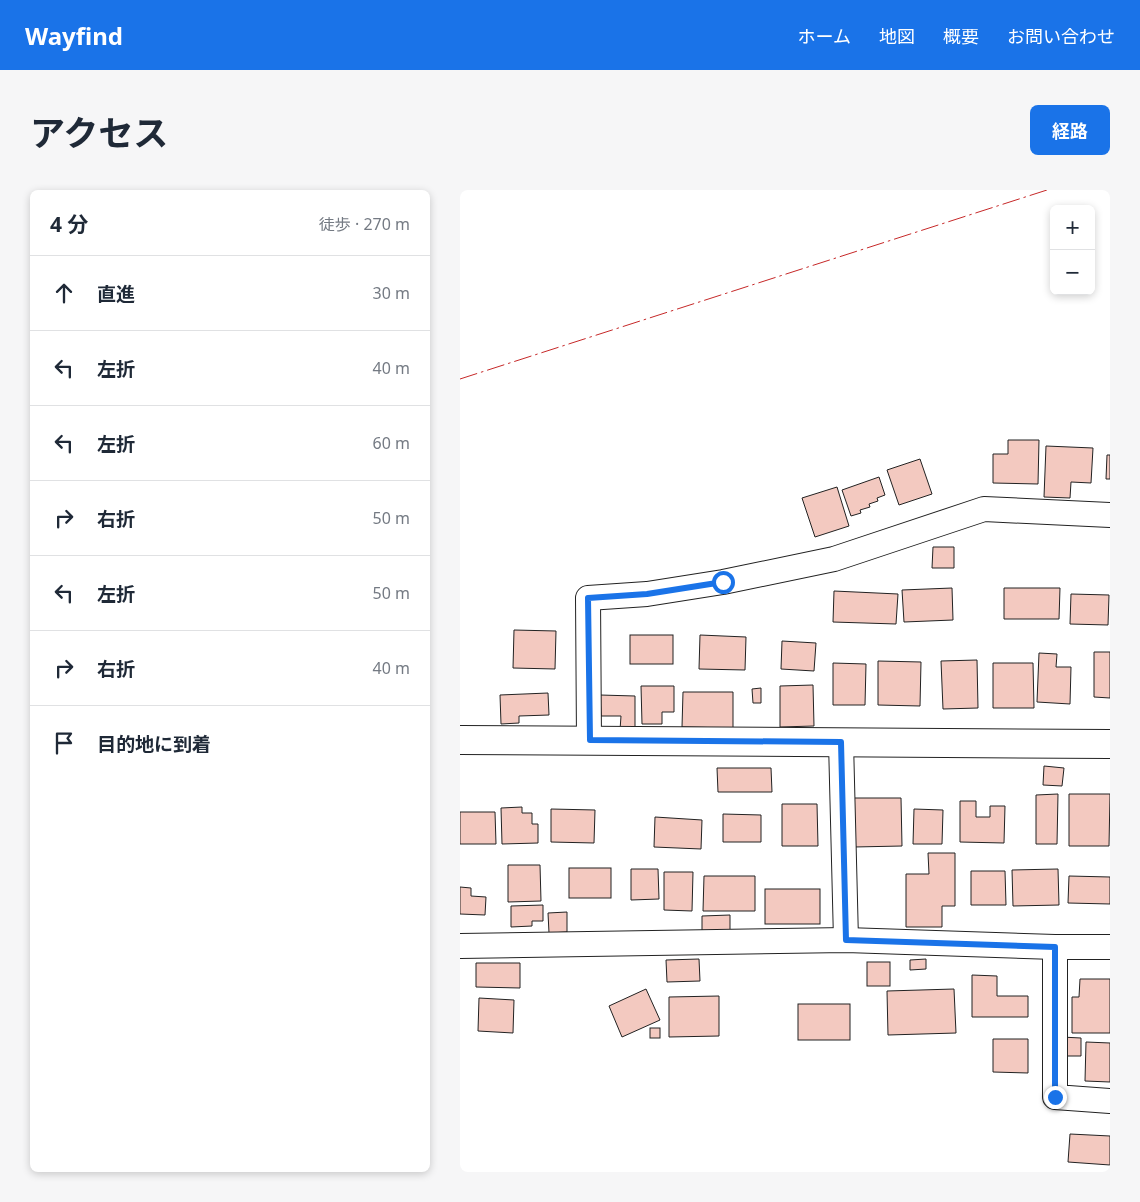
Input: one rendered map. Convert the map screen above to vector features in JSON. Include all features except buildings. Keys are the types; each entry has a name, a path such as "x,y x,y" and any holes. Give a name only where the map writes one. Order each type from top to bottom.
{"street":[{"path":"590,740 588,598 647,594 714,584 834,559 984,508 1110,515"},
{"path":"460,740 1110,744"},
{"path":"841,742 846,940"},
{"path":"460,946 846,940 1110,947"},
{"path":"1055,947 1055,1097 1110,1101"}],"power":[{"path":"460,379 1047,190"}],"route":[{"path":"723,582 647,594 588,598 590,740 841,742 846,940 1055,947 1055,1097"}]}
